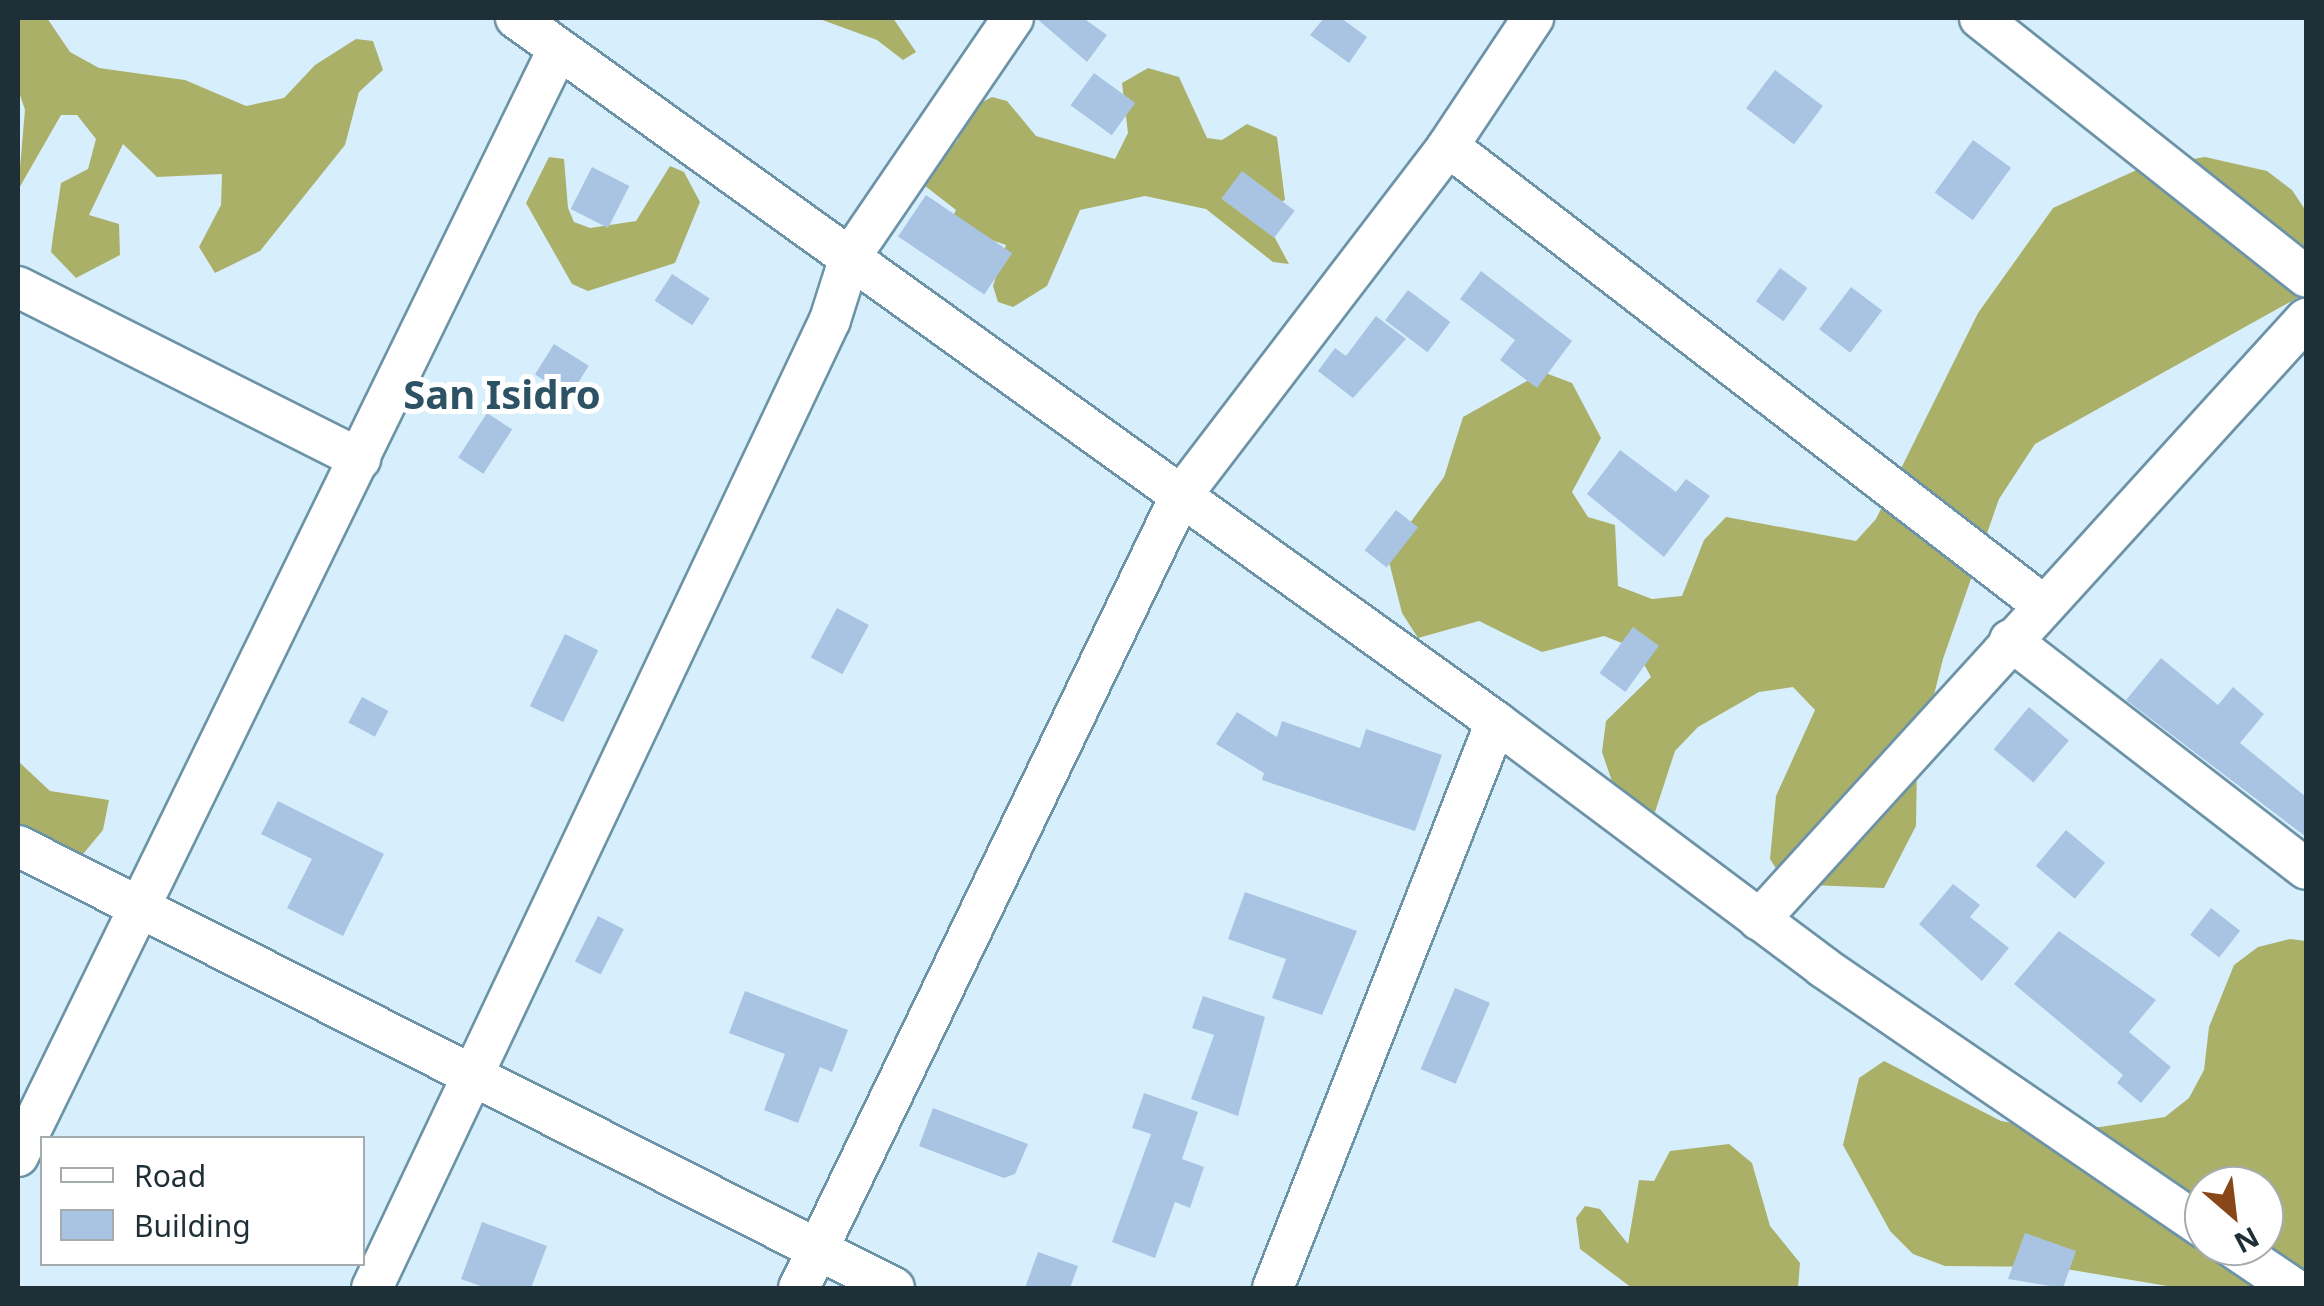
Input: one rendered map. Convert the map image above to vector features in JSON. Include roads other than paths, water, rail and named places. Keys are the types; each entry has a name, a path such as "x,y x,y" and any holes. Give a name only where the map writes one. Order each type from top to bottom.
{"street":[{"path":"516,18 1496,722 1759,920 2184,1214"},
{"path":"372,1288 830,320 850,257 1013,18"},
{"path":"799,1288 1180,496 1448,146 1533,18"},
{"path":"1980,18 2306,276"},
{"path":"18,1156 558,50"},
{"path":"1448,146 2042,606"},
{"path":"18,287 360,459"},
{"path":"1759,920 2306,319"},
{"path":"2010,640 2306,870"},
{"path":"1273,1288 1496,722"},
{"path":"18,846 894,1288"},
{"path":"2260,1266 2293,1288"}],"district":[{"name":"San Isidro","path":"502,394"}]}
